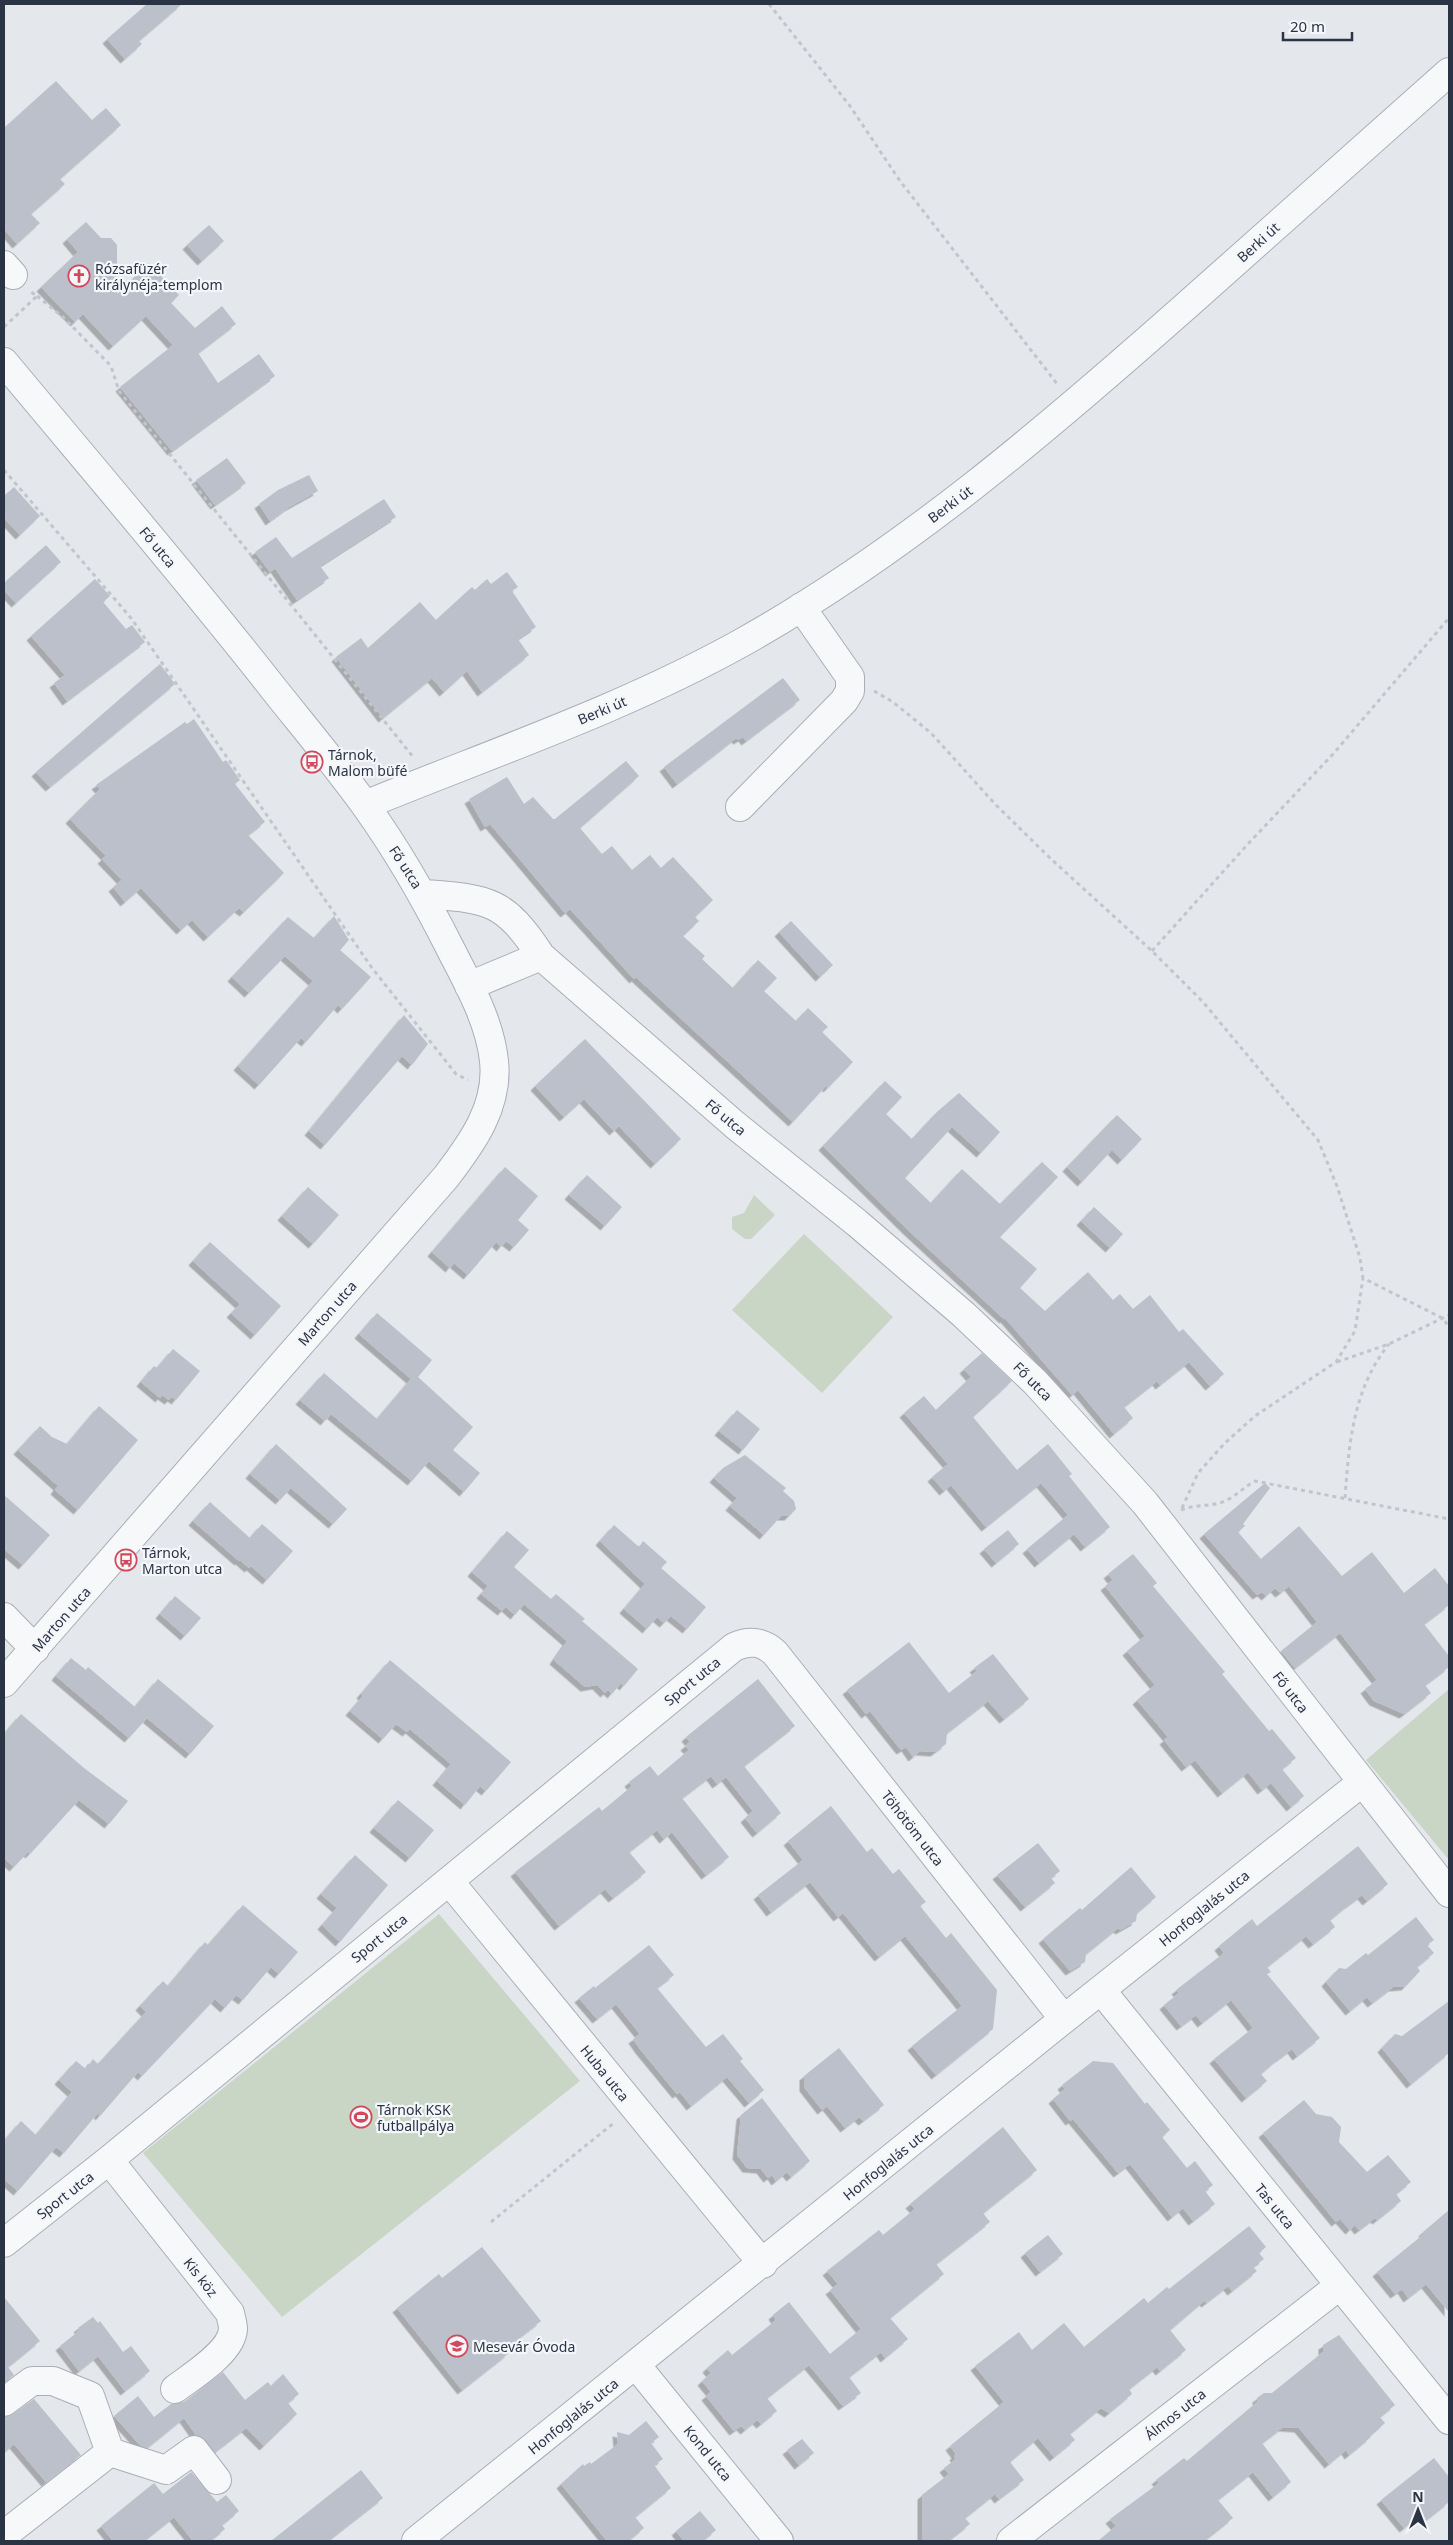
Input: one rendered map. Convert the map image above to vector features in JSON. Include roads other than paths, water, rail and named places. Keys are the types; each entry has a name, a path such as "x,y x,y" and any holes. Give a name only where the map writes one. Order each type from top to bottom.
{"street":[{"name":"Berki út","path":"365,805 606,709 657,686 743,642 801,607 887,550 960,496 1074,405 1449,72"},
{"name":"Fő utca","path":"4,362 213,612 365,805 424,894 484,901 507,913 523,928 540,956 735,1125 857,1223 955,1307 1035,1382 1145,1503 1361,1783 1449,1893"},
{"path":"740,807 844,701 850,691 850,677 801,607"},
{"name":"Marton utca","path":"4,1684 446,1177 471,1143 486,1116 494,1091 494,1062 488,1031 469,986 424,894"},
{"path":"469,986 540,956"},
{"path":"4,1616 36,1649"},
{"name":"Sport utca","path":"4,2243 109,2160 734,1647 744,1642 757,1642"},
{"name":"Töhötöm utca","path":"757,1642 767,1646 775,1653 1064,2019"},
{"name":"Honfoglalás utca","path":"416,2541 763,2264 1064,2019 1361,1783"},
{"name":"Huba utca","path":"449,1881 763,2264"},
{"name":"Tas utca","path":"1101,1990 1449,2420"},
{"name":"Kis köz","path":"109,2160 230,2314 233,2329 230,2342 220,2353 175,2389"},
{"name":"Álmos utca","path":"1011,2541 1339,2286"},
{"name":"Kond utca","path":"636,2365 779,2541"},
{"path":"4,2402 32,2381 53,2381 90,2396 110,2452"},
{"path":"110,2452 166,2470 194,2450 217,2480"},
{"path":"4,2535 110,2452"}],"place":[{"name":"Rózsafüzér királynéja-templom","path":"79,276"},
{"name":"Tárnok, Malom büfé","path":"312,762"},
{"name":"Tárnok, Marton utca","path":"126,1560"},
{"name":"Tárnok KSK futballpálya","path":"361,2117"},
{"name":"Mesevár Óvoda","path":"457,2346"}]}
